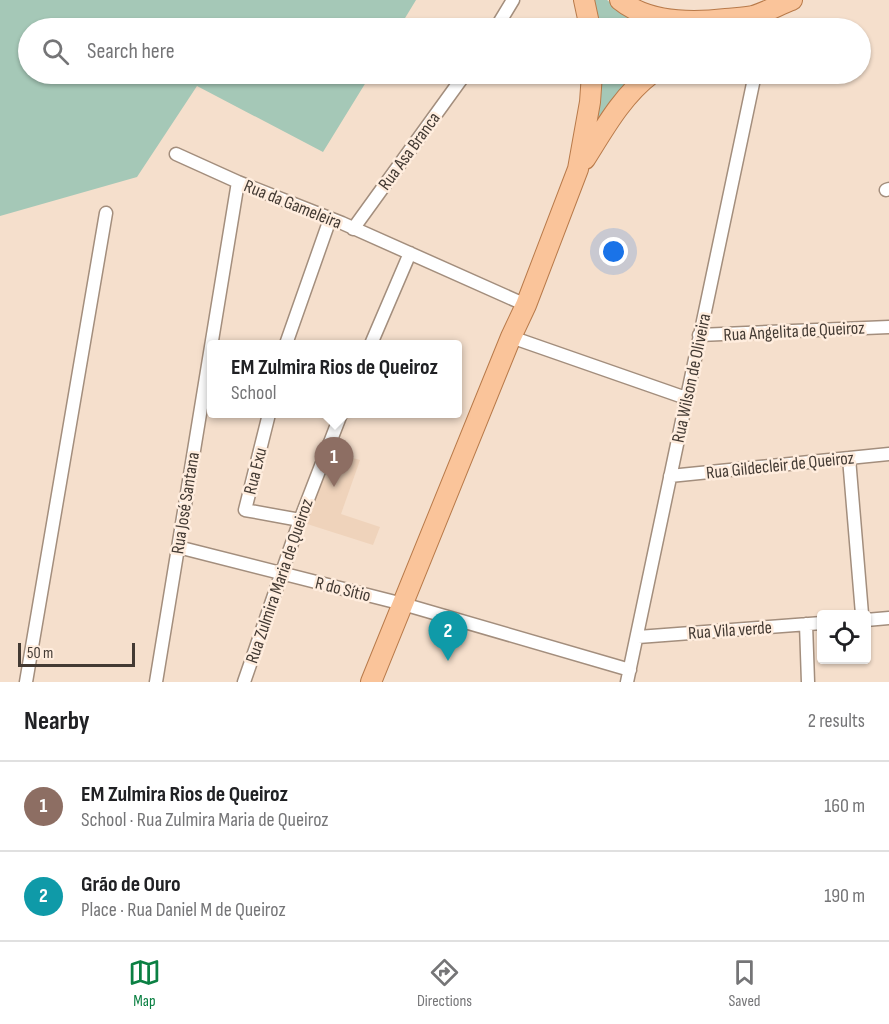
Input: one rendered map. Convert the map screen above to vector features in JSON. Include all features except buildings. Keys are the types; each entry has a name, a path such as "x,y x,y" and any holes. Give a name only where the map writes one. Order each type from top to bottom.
{"main road":[{"path":"584,0 588,18"},
{"path":"620,0 643,13 667,18"},
{"path":"762,18 792,0"},
{"path":"371,682 511,336 526,305 578,169 591,84"},
{"path":"578,169 615,112 640,84"}],"street":[{"path":"502,18 513,0"},
{"name":"Rua Asa Branca","path":"353,229 458,84"},
{"name":"Rua Wilson de Oliveira","path":"628,676 753,84"},
{"name":"Rua da Gameleira","path":"176,154 526,305"},
{"name":"Rua José Santana","path":"212,340 238,182"},
{"path":"26,682 106,213"},
{"path":"288,340 330,219"},
{"path":"373,340 410,254"},
{"name":"Rua Angelita de Queiroz","path":"699,335 889,327"},
{"path":"511,336 686,398"},
{"name":"Rua José Santana","path":"156,682 207,371"},
{"name":"Rua Exu","path":"268,418 245,510 300,520"},
{"name":"Rua Zulmira Maria de Queiroz","path":"244,682 300,520 340,418"},
{"name":"Rua Gildecleir de Queiroz","path":"670,476 889,454"},
{"path":"849,458 862,610"},
{"name":"R do Sítio","path":"178,547 403,604 628,676"},
{"path":"871,620 889,618"},
{"name":"Rua Vila verde","path":"638,637 817,623"},
{"path":"806,624 808,682"}],"shaded area":[{"path":"331,452 360,460 341,514 380,527 373,545 304,523"}],"green space":[{"path":"0,0 416,0 405,18 18,18 18,84 365,84 323,152 197,86 137,177 0,216"},
{"path":"594,0 607,0 623,13 640,18 597,18"},
{"path":"599,84 632,84 593,133"}],"place":[{"name":"EM Zulmira Rios de Queiroz","path":"334,487"},
{"name":"Grão de Ouro","path":"448,661"}]}
